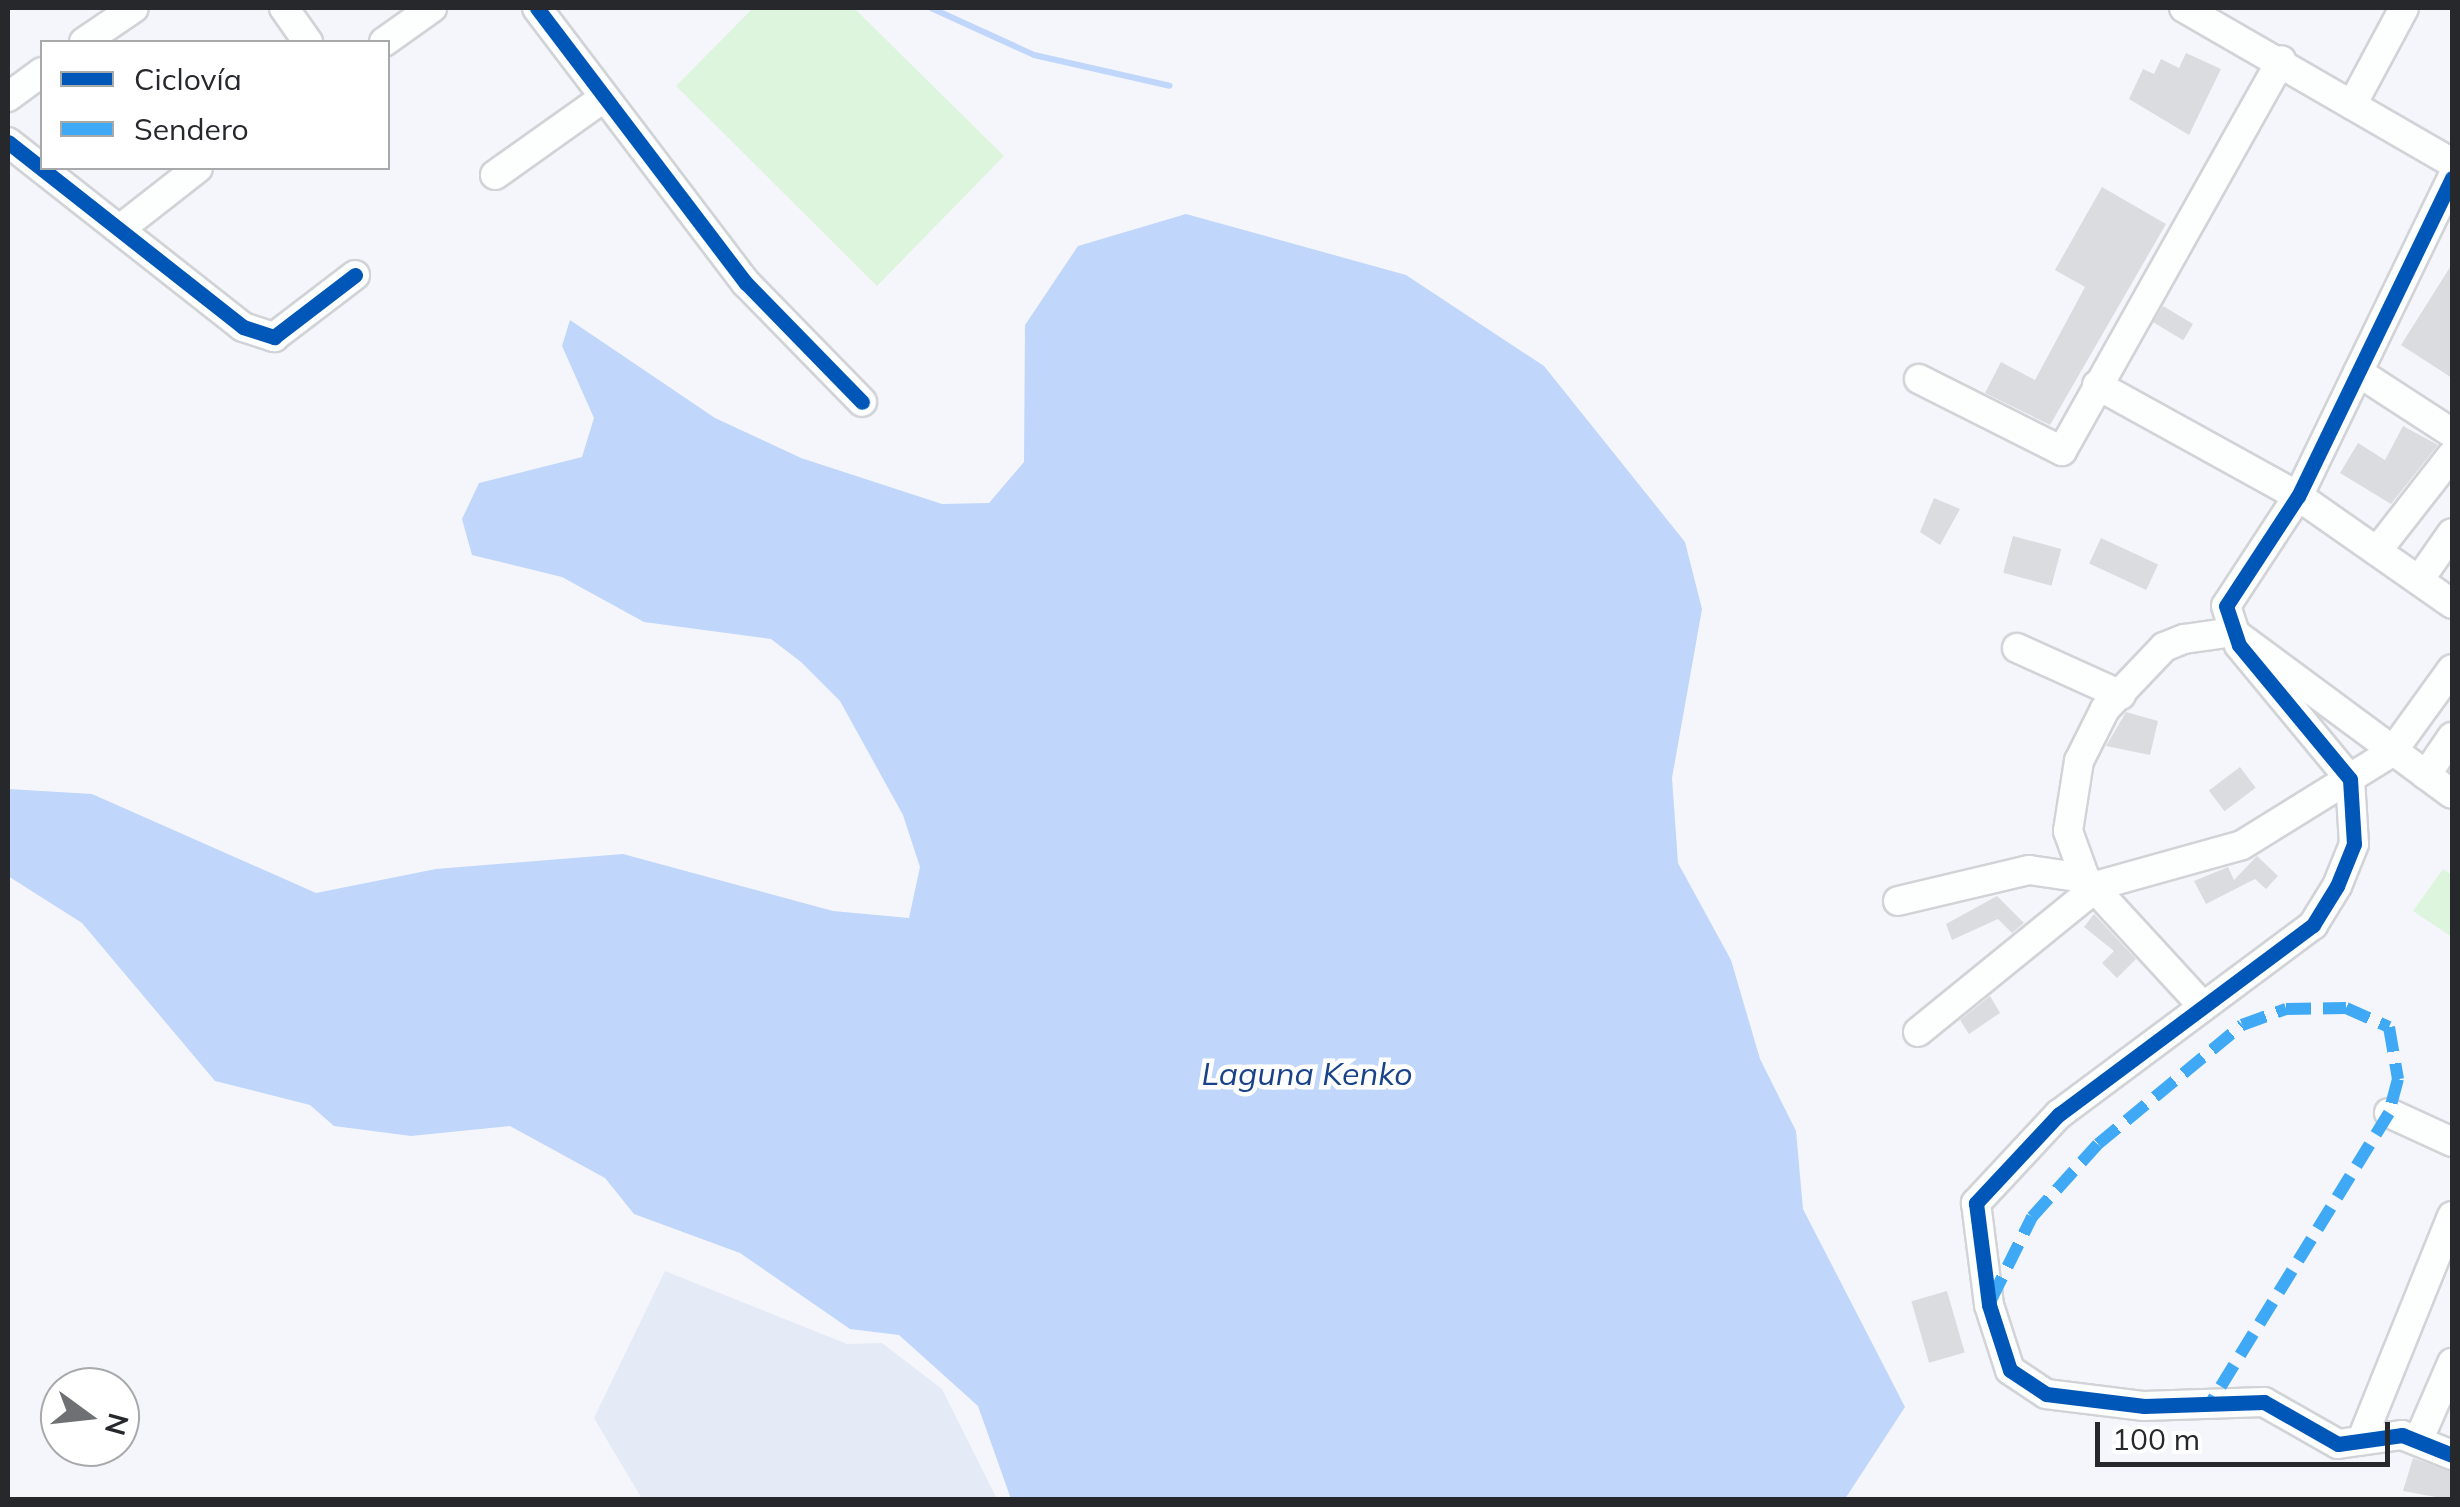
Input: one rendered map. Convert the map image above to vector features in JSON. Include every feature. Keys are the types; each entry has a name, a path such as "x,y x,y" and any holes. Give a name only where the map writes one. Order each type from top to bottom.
{"street":[{"path":"87,40 134,8"},
{"path":"284,8 307,40"},
{"path":"387,40 432,8"},
{"path":"537,8 602,99 746,283 862,402"},
{"path":"2184,8 2452,162"},
{"path":"2352,105 2404,8"},
{"path":"1919,379 2062,451 2280,60"},
{"path":"8,96 40,73"},
{"path":"495,174 602,99"},
{"path":"8,142 40,167"},
{"path":"44,170 243,328 274,338 355,275"},
{"path":"120,229 195,170"},
{"path":"2452,178 2298,496 2226,606 2233,632 2350,779 2354,844 2327,908 2060,1114 1976,1202 1989,1306 2010,1370 2046,1394 2144,1406 2264,1402 2338,1444 2364,1434 2420,1439 2452,1454"},
{"path":"2358,372 2452,433"},
{"path":"2098,385 2298,496 2452,604"},
{"path":"2377,551 2452,455"},
{"path":"2419,580 2452,533"},
{"path":"2200,1003 2128,932 2092,882 2068,831 2079,761 2121,696 2164,647 2233,632 2452,794"},
{"path":"2017,648 2121,696"},
{"path":"1898,901 2029,870 2092,882 2242,844 2392,752 2452,670"},
{"path":"2426,775 2452,738"},
{"path":"1918,1032 2092,882"},
{"path":"2389,1113 2452,1142"},
{"path":"2364,1434 2452,1216"},
{"path":"2420,1439 2452,1362"}],"shaded area":[{"path":"665,1271 847,1344 882,1343 942,1389 997,1499 642,1499 594,1418"}],"green space":[{"path":"753,8 854,8 1004,156 877,286 676,86"},
{"path":"2443,869 2452,875 2452,937 2413,911"}],"water":[{"name":"Laguna Kenko","path":"1186,214 1406,275 1544,366 1685,542 1702,609 1672,778 1678,863 1731,960 1760,1059 1796,1131 1803,1209 1905,1407 1845,1499 1011,1499 978,1406 899,1335 850,1329 740,1253 634,1214 605,1178 510,1126 411,1136 334,1126 310,1105 215,1081 82,923 8,876 8,789 92,794 316,893 436,869 623,854 833,911 909,918 920,867 903,815 840,701 801,662 771,639 644,622 562,577 472,555 462,519 479,483 582,457 594,418 562,346 570,320 715,418 801,458 942,504 989,503 1024,462 1025,325 1078,246"}],"building":[{"path":"2186,53 2221,69 2189,135 2129,99 2143,69 2154,74 2161,59 2179,68"},
{"path":"2102,187 2166,224 2050,425 1985,393 2001,362 2035,380 2085,287 2055,270"},
{"path":"2452,264 2452,378 2401,345"},
{"path":"2163,306 2193,324 2183,340 2153,322"},
{"path":"2403,426 2438,445 2391,504 2340,473 2358,443 2385,460"},
{"path":"1934,498 1960,509 1940,545 1920,532"},
{"path":"2013,536 2061,549 2051,586 2003,573"},
{"path":"2101,538 2158,565 2146,590 2089,563"},
{"path":"2126,712 2158,721 2150,755 2106,746"},
{"path":"2240,767 2256,788 2225,811 2209,790"},
{"path":"2257,856 2278,876 2266,889 2255,879 2206,904 2194,881 2228,867 2234,880"},
{"path":"1997,896 2024,923 2012,933 1998,919 1952,940 1946,924"},
{"path":"2094,914 2136,959 2117,978 2102,963 2114,951 2084,927"},
{"path":"1990,996 2000,1013 1969,1034 1960,1020"},
{"path":"1947,1291 1965,1353 1929,1363 1911,1301"},
{"path":"2413,1458 2452,1472 2452,1500 2403,1491"}],"waterway":[{"path":"931,8 1034,55 1170,86"}],"marked path":[{"path":"1991,1300 2032,1217 2098,1144 2242,1025 2286,1009 2346,1008 2389,1027 2398,1079 2389,1113 2211,1402"}],"cycle path":[{"path":"537,8 746,283 862,402"},
{"path":"8,142 40,167"},
{"path":"44,170 243,327 274,337 355,275"},
{"path":"2452,178 2298,496 2226,606 2239,645 2350,779 2354,844 2337,886 2313,925 2059,1114 1976,1203 1989,1305 2010,1370 2046,1394 2144,1406 2264,1402 2338,1444 2402,1435 2452,1455"}]}
